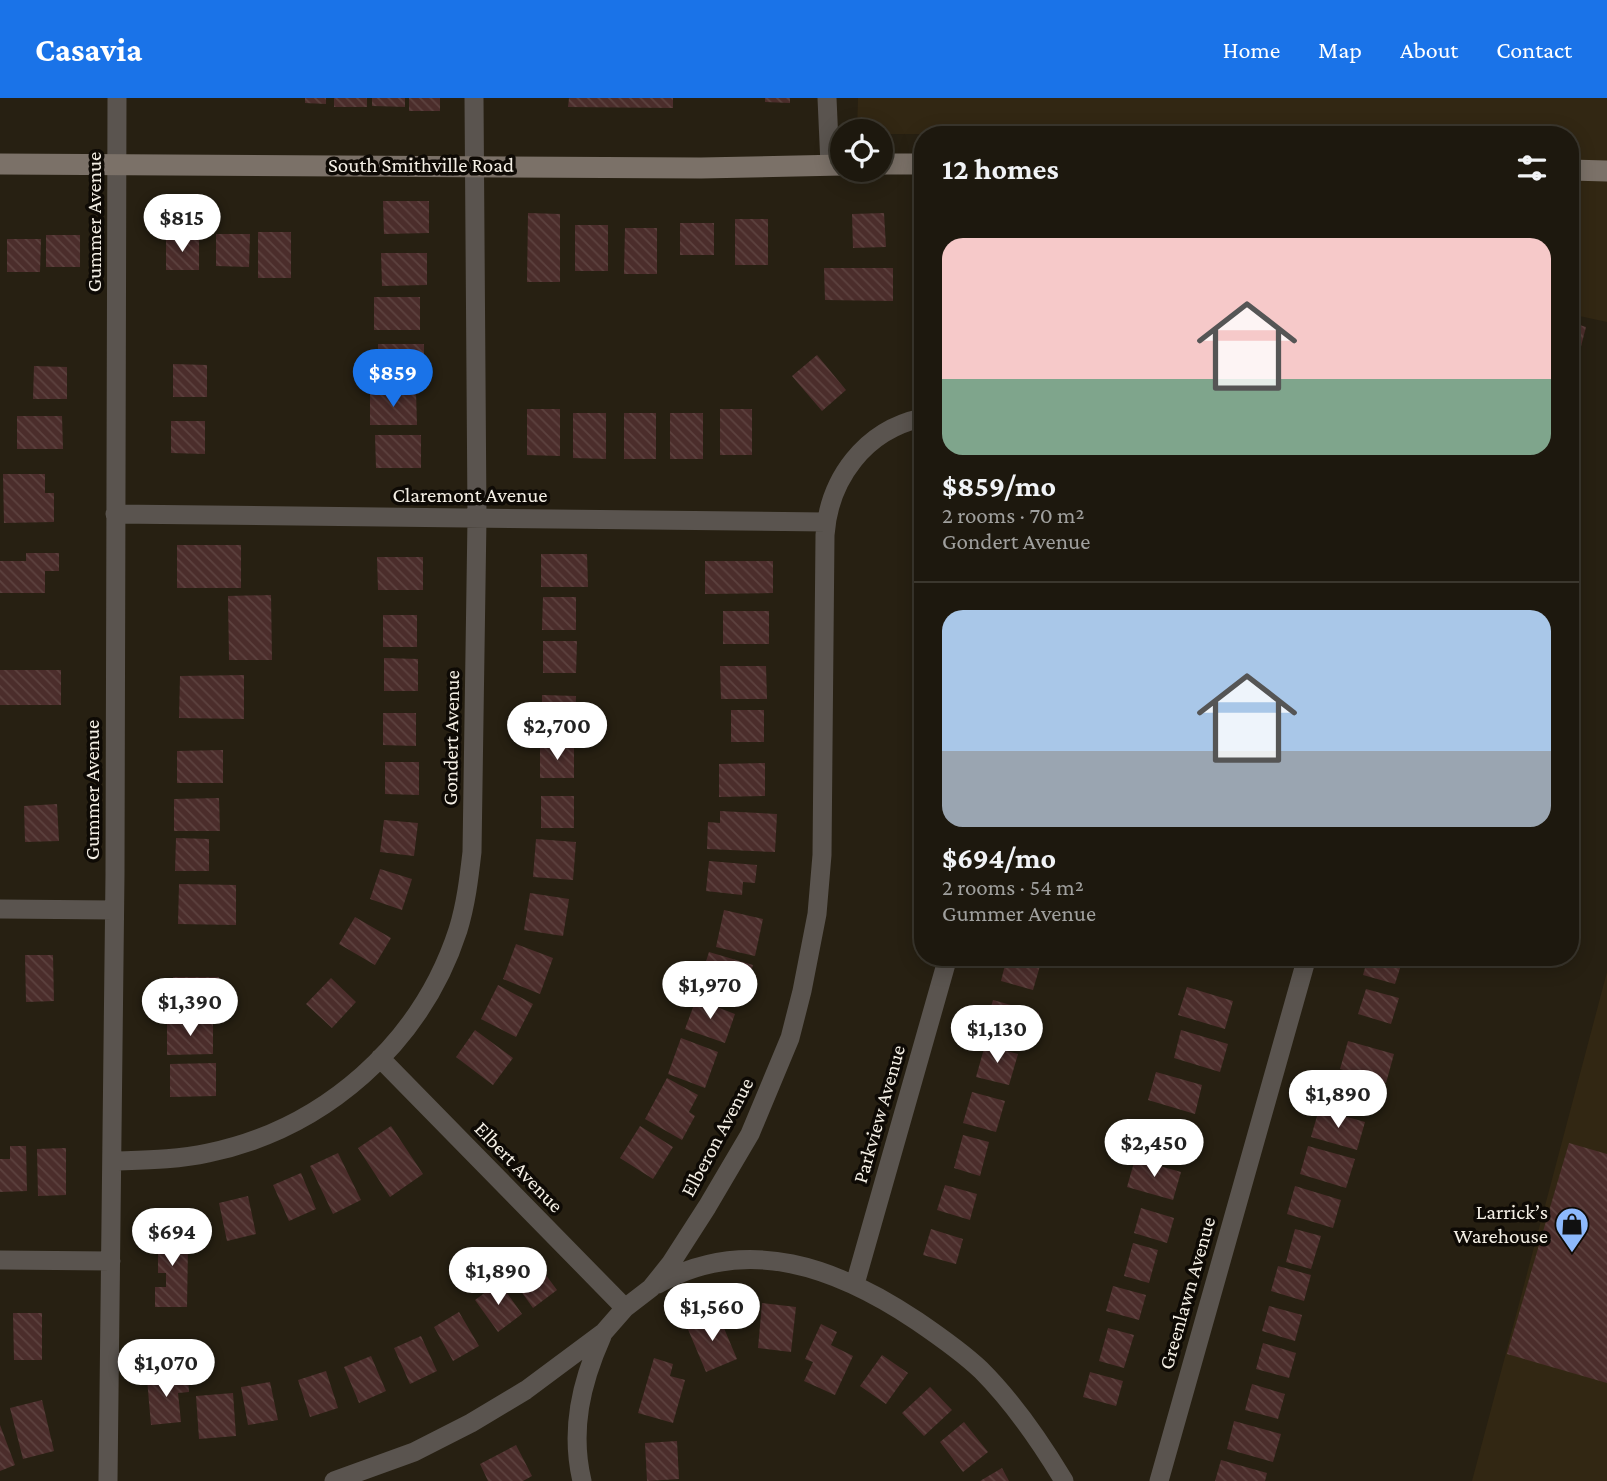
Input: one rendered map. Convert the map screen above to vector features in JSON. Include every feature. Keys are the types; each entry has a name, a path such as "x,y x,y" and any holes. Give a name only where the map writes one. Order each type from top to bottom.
{"main road":[{"name":"South Smithville Road","path":"0,164 701,168 830,165"},
{"path":"893,164 914,164"},
{"path":"1579,170 1607,171"}],"street":[{"name":"Gummer Avenue","path":"108,1481 113,1161 117,98"},
{"name":"Gondert Avenue","path":"113,1161 176,1158 209,1153 287,1128 319,1110 348,1089 380,1058 424,1002 444,965 458,929 472,852 477,518 474,98"},
{"path":"827,98 830,120"},
{"name":"Elberon Avenue","path":"334,1481 414,1452 471,1423 537,1382 604,1332 625,1308 651,1288 707,1207 750,1134 790,1038 817,914 822,855 826,522 830,503 840,480 859,452 879,435 914,420"},
{"name":"Claremont Avenue","path":"115,514 826,522"},
{"path":"0,909 114,910"},
{"name":"Parkview Avenue","path":"855,1284 945,966"},
{"name":"Greenlawn Avenue","path":"1159,1481 1304,966"},
{"name":"Elbert Avenue","path":"380,1058 625,1308"},
{"path":"0,1260 111,1261"},
{"path":"651,1288 673,1276 701,1266 732,1261 800,1265 833,1274 855,1284 940,1336 980,1370 1019,1413 1065,1481"},
{"path":"582,1481 576,1442 578,1410 587,1369 604,1332"}],"shaded area":[{"path":"858,98 1607,98 1607,322 1579,316 1579,126 914,126 914,134 893,134 893,119 857,119"},
{"path":"1607,972 1607,1481 1472,1481"}],"building":[{"path":"305,98 326,98 326,104 305,103"},
{"path":"334,98 367,98 367,107 334,107"},
{"path":"372,98 405,98 405,107 372,106"},
{"path":"409,98 440,98 440,111 409,111"},
{"path":"569,98 673,98 673,108 568,107"},
{"path":"765,98 790,98 790,103 765,102"},
{"path":"383,201 429,201 429,233 384,234"},
{"path":"528,213 560,214 560,282 527,282"},
{"path":"884,213 886,247 853,248 852,214"},
{"path":"735,219 768,219 768,265 735,265"},
{"path":"680,223 714,223 714,255 680,255"},
{"path":"575,225 608,225 608,271 575,271"},
{"path":"625,228 657,228 657,274 624,274"},
{"path":"258,232 291,232 291,278 258,278"},
{"path":"216,234 250,234 249,267 216,266"},
{"path":"46,235 80,235 80,267 46,267"},
{"path":"166,237 199,238 199,270 166,270"},
{"path":"7,239 41,239 40,272 7,272"},
{"path":"381,253 427,253 427,285 382,286"},
{"path":"824,268 893,268 893,301 825,300"},
{"path":"374,297 420,297 420,330 374,330"},
{"path":"1579,325 1586,327 1579,354"},
{"path":"378,344 424,344 424,377 378,377"},
{"path":"817,355 846,390 822,411 792,376"},
{"path":"173,364 207,365 207,397 173,397"},
{"path":"34,366 67,367 67,399 33,399"},
{"path":"370,392 416,392 417,425 370,425"},
{"path":"527,409 560,409 560,456 527,455"},
{"path":"720,409 752,409 752,455 720,455"},
{"path":"573,413 606,413 606,459 573,458"},
{"path":"624,413 656,413 656,459 624,459"},
{"path":"670,413 703,413 703,459 670,459"},
{"path":"17,416 62,416 63,449 17,449"},
{"path":"171,421 205,421 205,454 171,453"},
{"path":"375,435 421,435 421,468 376,468"},
{"path":"3,474 45,474 45,493 54,493 54,522 4,523"},
{"path":"177,545 241,545 241,588 177,588"},
{"path":"26,553 59,553 59,571 45,571 45,593 0,593 0,561 26,561"},
{"path":"541,554 587,554 588,587 541,587"},
{"path":"377,557 423,557 423,590 378,590"},
{"path":"705,561 773,561 773,593 705,594"},
{"path":"271,595 272,660 229,660 228,596"},
{"path":"543,597 576,597 576,630 542,630"},
{"path":"723,611 769,611 769,644 723,644"},
{"path":"383,615 417,615 417,647 383,647"},
{"path":"543,641 577,641 576,673 543,673"},
{"path":"384,658 418,659 418,691 384,691"},
{"path":"720,666 766,666 767,699 721,699"},
{"path":"0,670 61,670 61,705 0,705"},
{"path":"244,675 244,719 179,718 180,676"},
{"path":"542,695 576,696 575,728 542,728"},
{"path":"731,710 764,710 764,742 731,742"},
{"path":"383,713 416,713 416,746 383,745"},
{"path":"540,746 574,746 574,778 540,778"},
{"path":"223,750 223,783 177,783 177,751"},
{"path":"385,762 419,762 419,795 385,794"},
{"path":"765,763 765,796 719,797 719,764"},
{"path":"541,796 574,796 574,828 541,828"},
{"path":"219,798 220,831 174,831 174,799"},
{"path":"57,804 59,841 25,842 24,806"},
{"path":"720,811 777,814 775,852 707,849 708,822 720,823"},
{"path":"384,820 418,823 414,856 380,852"},
{"path":"176,838 209,839 209,871 175,871"},
{"path":"536,839 576,842 573,880 533,877"},
{"path":"709,861 757,865 755,883 743,882 742,895 706,891"},
{"path":"380,869 412,879 402,910 370,899"},
{"path":"179,884 236,885 236,925 178,924"},
{"path":"530,893 569,899 563,936 524,930"},
{"path":"724,910 763,919 755,956 716,947"},
{"path":"355,917 391,938 375,965 339,944"},
{"path":"516,944 553,958 540,994 503,979"},
{"path":"709,952 753,965 743,997 699,983"},
{"path":"25,955 53,955 54,1001 26,1002"},
{"path":"1005,966 1040,966 1033,990 1001,981"},
{"path":"1366,966 1401,966 1395,984 1363,975"},
{"path":"173,977 219,977 219,1010 174,1010"},
{"path":"331,978 356,1002 332,1028 306,1004"},
{"path":"498,985 533,1004 516,1037 481,1019"},
{"path":"1187,987 1233,1001 1225,1029 1178,1015"},
{"path":"1366,989 1399,998 1391,1024 1358,1014"},
{"path":"696,999 735,1014 725,1043 685,1029"},
{"path":"993,1000 1039,1013 1031,1041 985,1028"},
{"path":"167,1022 213,1022 213,1054 167,1055"},
{"path":"475,1030 513,1058 493,1085 456,1057"},
{"path":"1181,1030 1228,1044 1220,1072 1174,1058"},
{"path":"681,1038 718,1052 705,1088 668,1074"},
{"path":"1348,1041 1394,1054 1386,1083 1340,1069"},
{"path":"985,1045 1018,1054 1009,1085 976,1077"},
{"path":"216,1063 216,1096 170,1097 170,1064"},
{"path":"1332,1070 1379,1084 1371,1112 1325,1099"},
{"path":"1156,1072 1202,1085 1195,1114 1148,1100"},
{"path":"667,1078 698,1095 689,1112 695,1116 682,1140 645,1119"},
{"path":"972,1092 1005,1101 996,1132 963,1123"},
{"path":"1319,1109 1365,1122 1357,1150 1311,1137"},
{"path":"1160,1122 1193,1131 1186,1156 1153,1147"},
{"path":"391,1126 423,1174 390,1197 358,1148"},
{"path":"640,1126 673,1147 653,1179 620,1158"},
{"path":"963,1135 989,1142 980,1176 954,1168"},
{"name":"Larrick’s Warehouse","path":"1569,1143 1607,1154 1607,1383 1507,1354"},
{"path":"10,1146 26,1146 27,1191 0,1192 0,1159 10,1159"},
{"path":"1308,1146 1355,1159 1346,1188 1300,1174"},
{"path":"66,1148 66,1195 38,1196 37,1149"},
{"path":"338,1153 361,1200 333,1214 310,1166"},
{"path":"1135,1159 1181,1172 1173,1200 1127,1187"},
{"path":"301,1173 316,1209 289,1221 273,1185"},
{"path":"945,1185 977,1194 970,1220 937,1210"},
{"path":"1295,1186 1341,1200 1333,1228 1287,1214"},
{"path":"248,1196 256,1234 227,1241 219,1203"},
{"path":"1141,1208 1174,1218 1167,1243 1134,1233"},
{"path":"158,1223 178,1223 178,1246 188,1245 187,1307 155,1307 155,1287 166,1287 166,1273 158,1273"},
{"path":"931,1229 963,1239 956,1264 923,1255"},
{"path":"1295,1229 1321,1236 1311,1269 1286,1262"},
{"path":"1133,1243 1158,1250 1149,1283 1124,1276"},
{"path":"534,1259 557,1290 533,1308 510,1276"},
{"path":"1278,1266 1311,1275 1304,1301 1271,1291"},
{"path":"499,1282 522,1314 498,1332 475,1300"},
{"path":"1113,1286 1146,1295 1139,1320 1106,1311"},
{"path":"762,1303 796,1307 791,1352 758,1348"},
{"path":"1269,1306 1302,1315 1295,1341 1262,1331"},
{"path":"459,1312 479,1346 453,1361 434,1327"},
{"path":"13,1313 42,1313 42,1360 14,1360"},
{"path":"718,1314 737,1359 706,1372 687,1327"},
{"path":"821,1324 837,1332 831,1345 853,1356 835,1395 804,1381 813,1362 805,1359"},
{"path":"1108,1328 1134,1335 1124,1368 1099,1361"},
{"path":"421,1336 437,1371 410,1384 394,1348"},
{"path":"1263,1343 1296,1353 1289,1378 1256,1369"},
{"path":"882,1355 908,1373 886,1404 860,1386"},
{"path":"371,1356 386,1391 359,1403 344,1367"},
{"path":"654,1358 673,1364 670,1376 685,1380 673,1423 638,1413"},
{"path":"326,1371 338,1408 310,1417 298,1380"},
{"path":"1090,1372 1123,1381 1116,1406 1083,1397"},
{"path":"188,1376 189,1392 178,1393 181,1422 151,1425 147,1379"},
{"path":"270,1382 278,1420 248,1425 241,1387"},
{"path":"1252,1384 1285,1394 1278,1419 1245,1410"},
{"path":"930,1387 952,1410 924,1436 902,1413"},
{"path":"233,1393 236,1436 199,1439 196,1396"},
{"path":"42,1400 54,1451 23,1459 10,1408"},
{"path":"1234,1421 1281,1434 1273,1462 1227,1449"},
{"path":"964,1422 988,1452 963,1472 940,1442"},
{"path":"0,1425 15,1465 0,1471"},
{"path":"677,1441 679,1479 647,1481 645,1443"},
{"path":"516,1445 532,1476 523,1481 488,1481 480,1464"},
{"path":"1221,1460 1267,1473 1265,1481 1215,1481"},
{"path":"1002,1468 1009,1481 980,1481"}],"place":[{"name":"Larrick’s Warehouse","path":"1572,1254"}]}
